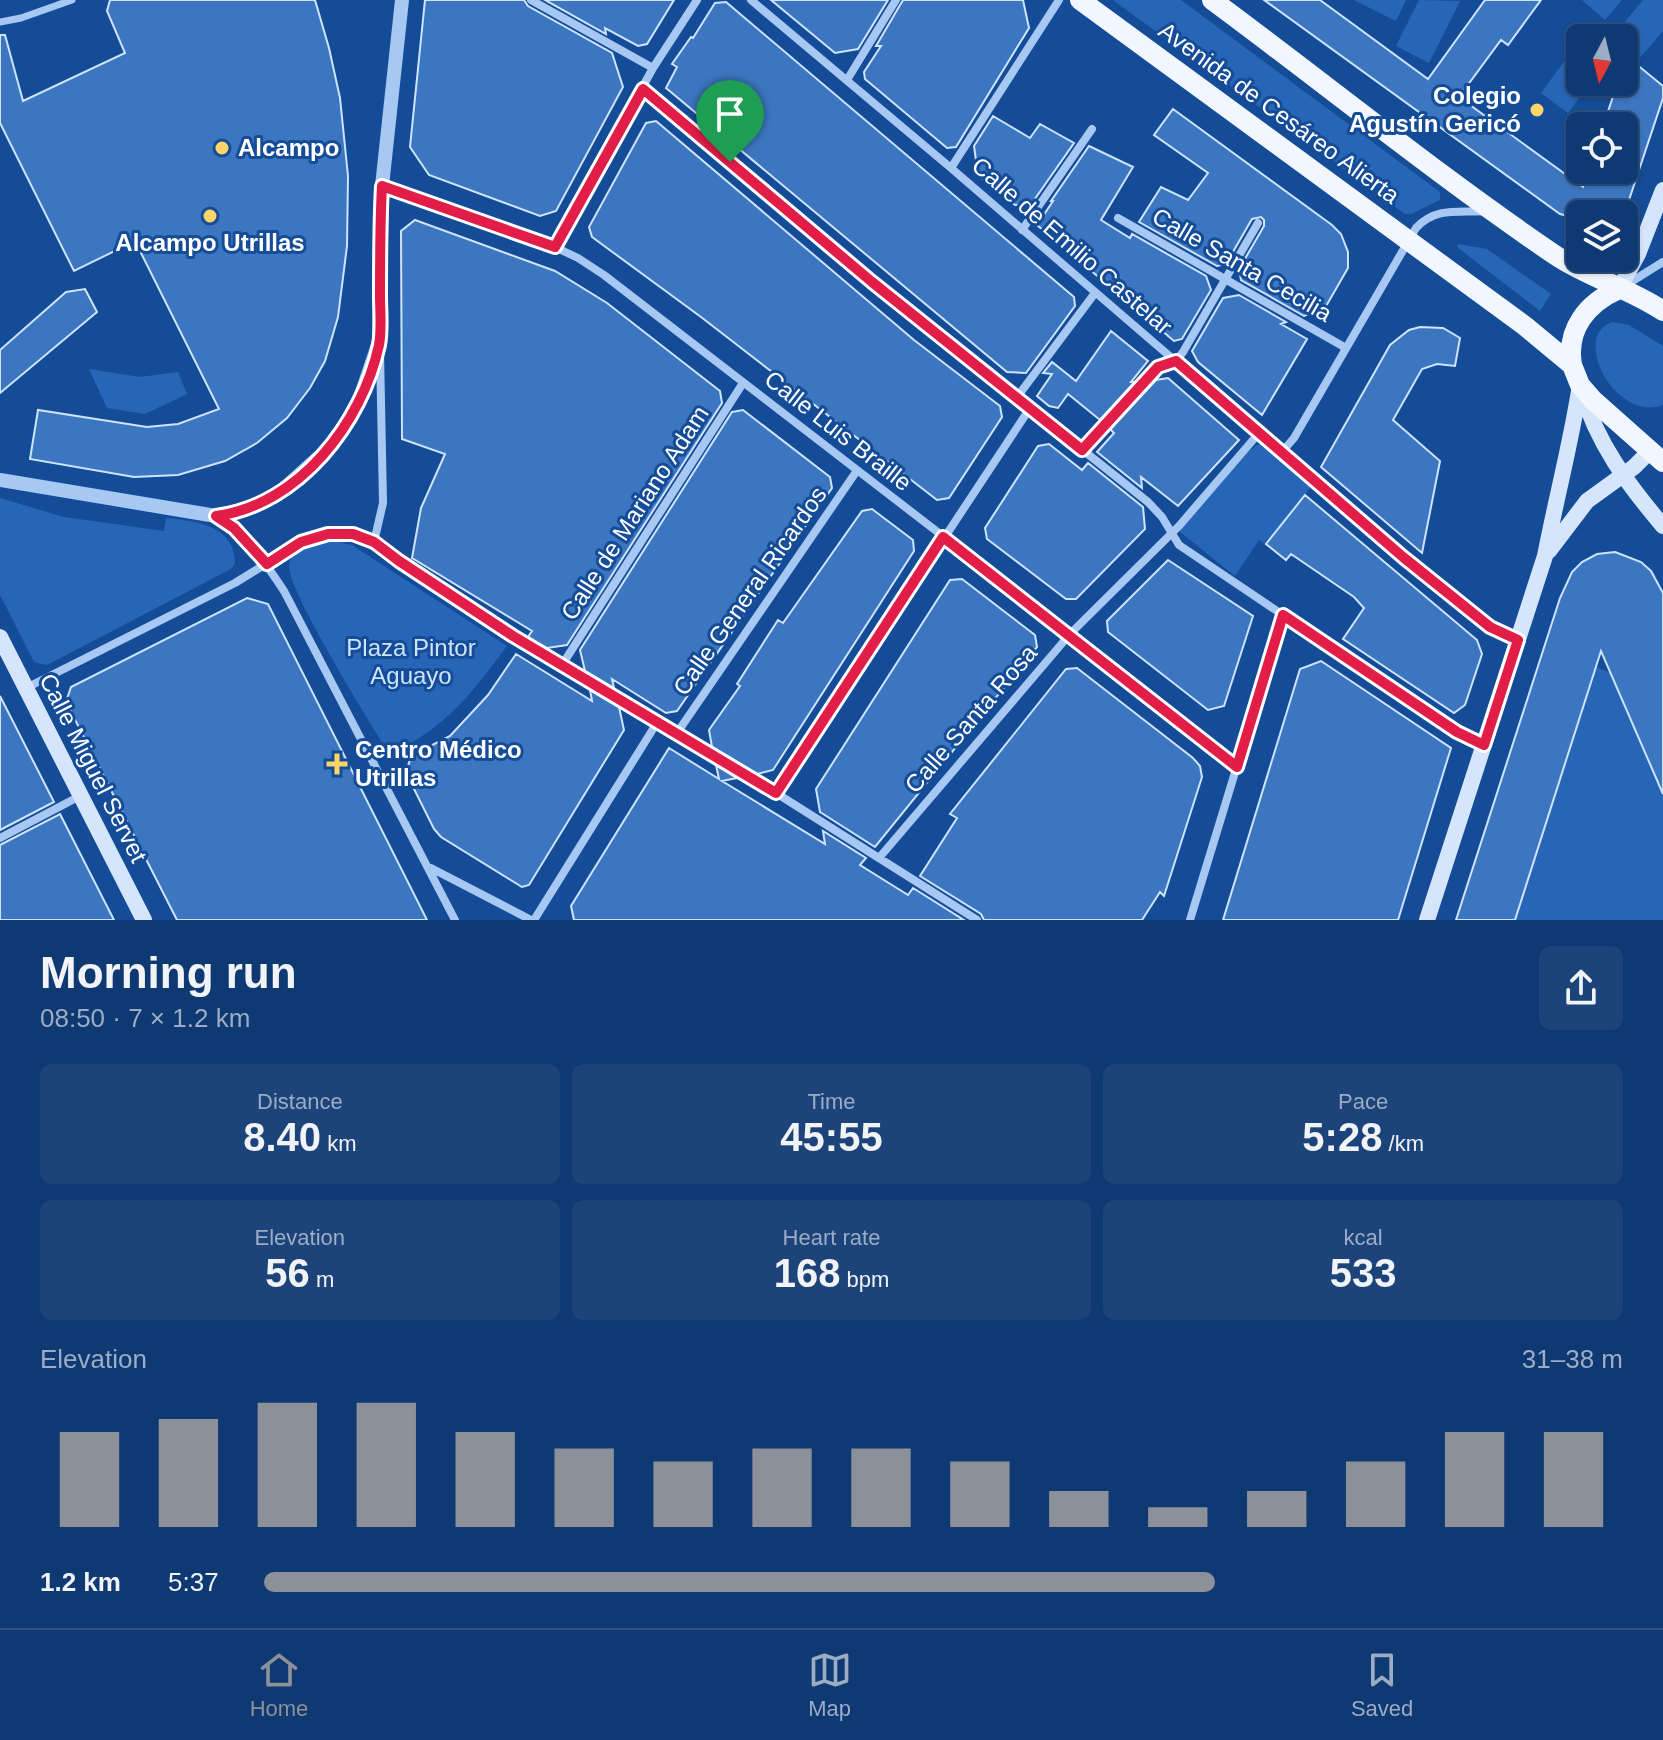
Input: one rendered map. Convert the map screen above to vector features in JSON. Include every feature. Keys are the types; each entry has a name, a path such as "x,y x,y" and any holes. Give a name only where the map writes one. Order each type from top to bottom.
{"main road":[{"name":"Avenida de Cesáreo Alierta","path":"1080,0 1490,299 1572,365 1591,418 1623,475 1663,526"},
{"name":"Avenida de Cesáreo Alierta","path":"1212,0 1564,261 1663,311"},
{"path":"1572,365 1572,343 1583,314 1604,296 1619,289 1638,254 1663,190"},
{"name":"Avenida de Cesáreo Alierta","path":"1580,385 1659,451"},
{"path":"1427,920 1545,556 1571,443 1580,385"},
{"path":"1545,556 1587,501 1659,451"},
{"name":"Calle Miguel Servet","path":"0,637 144,920"}],"street":[{"path":"0,22 72,0"},
{"path":"374,542 383,503 379,342 382,186 402,0"},
{"path":"531,0 653,68"},
{"path":"555,247 653,68 697,0"},
{"name":"Calle de Emilio Castelar","path":"751,0 1281,453 1478,617 1499,632 1518,640"},
{"path":"847,80 896,0"},
{"path":"951,168 1059,0"},
{"path":"643,89 872,282 1148,502 1162,517 1179,545 1457,732 1484,745"},
{"path":"1022,230 1092,129"},
{"name":"Calle Luis Braille","path":"382,186 555,247 604,275 1070,634 1237,767"},
{"name":"Avenida de Cesáreo Alierta","path":"1408,239 1424,220 1435,214 1492,210"},
{"name":"Calle Santa Cecilia","path":"1118,218 1346,348"},
{"path":"1082,450 1158,367 1176,361 1258,223"},
{"path":"1281,453 1294,438 1408,239"},
{"path":"1619,289 1663,262"},
{"path":"1017,397 1095,293"},
{"path":"0,480 216,516 253,507 277,495 328,449 360,398 379,342"},
{"name":"Calle de Mariano Adam","path":"562,665 743,383"},
{"path":"776,793 1030,408"},
{"name":"Calle Santa Rosa","path":"879,858 1070,634 1170,534 1259,433"},
{"name":"Calle General Ricardos","path":"677,733 856,472"},
{"path":"216,516 234,528 267,564 284,591 455,920"},
{"path":"26,689 235,583 301,542 328,534 353,534 374,542 562,665 776,793 977,920"},
{"path":"1190,920 1283,615"},
{"path":"426,865 532,920 658,721"},
{"path":"0,838 80,796"}],"green space":[{"path":"1113,0 1181,0 1440,192 1440,200 1405,214"},
{"path":"1354,0 1406,0 1396,21"},
{"path":"1419,0 1460,1 1429,63 1396,46"},
{"path":"1582,0 1622,0 1605,20"},
{"path":"1643,0 1663,0 1663,31 1638,60 1638,24 1623,24"},
{"path":"1566,59 1566,96 1581,96 1567,112 1541,93"},
{"path":"1458,244 1487,249 1551,294 1540,311 1457,247"},
{"path":"1612,322 1629,325 1663,346 1663,405 1646,407 1629,402 1615,391 1604,376 1597,360 1596,344 1600,331"},
{"path":"89,369 140,377 178,372 187,394 145,414 107,408"},
{"path":"1259,444 1266,445 1313,484 1266,545 1259,540 1235,576 1180,532 1179,527"},
{"path":"0,498 64,517 164,531 166,518 201,524 211,527 228,540 235,563 231,569 47,665 34,662 0,595"},
{"name":"Plaza Pintor Aguayo","path":"322,541 352,545 507,646 481,681 443,721 390,755 332,658 292,579 289,565 293,555 301,548"},
{"path":"1596,667 1611,673 1663,794 1663,920 1515,920"}],"building":[{"path":"110,0 315,0 340,98 348,176 347,246 338,317 325,361 310,388 287,418 257,443 225,461 178,475 134,477 30,459 38,410 147,427 178,424 219,409 135,241 74,271 0,123 0,35 5,35 23,101 125,53 107,11"},
{"path":"425,0 524,0 528,6 612,53 623,87 556,211 540,216 429,175 410,147"},
{"path":"545,0 674,0 647,44 638,46 605,28 606,34"},
{"path":"771,0 888,0 858,49 835,53"},
{"path":"903,0 1023,0 1029,28 956,147 947,148 865,79 864,72 881,46 876,46"},
{"path":"1264,0 1320,0 1428,79 1485,0 1541,0 1508,45 1501,40 1459,97 1566,175 1566,184 1583,187 1584,184 1634,184 1629,200 1566,200 1566,216"},
{"path":"726,2 1074,297 1075,306 1026,373 1007,372 666,88 677,67 672,64 715,3"},
{"path":"1638,65 1663,86 1663,98 1638,173 1638,112 1608,112 1613,96 1638,96"},
{"path":"1173,109 1341,234 1348,252 1348,268 1325,308 1304,316 1241,280 1239,269 1264,226 1261,217 1252,219 1226,264 1217,266 1139,222 1161,187 1188,200 1208,173 1154,135"},
{"path":"993,116 1030,138 1040,124 1074,143 1032,203 1015,205 978,175 974,146"},
{"path":"656,121 914,340 1000,406 1002,417 949,498 937,500 701,317 592,237 589,227 646,123"},
{"path":"1089,146 1133,167 1101,220 1206,276 1211,290 1182,339 1174,341 1037,225"},
{"path":"415,220 555,271 607,303 720,391 722,403 567,645 547,648 528,637 532,631 412,558 421,508 445,454 402,439 401,231"},
{"path":"85,289 97,312 0,393 0,350 66,292"},
{"path":"1239,295 1286,322 1281,324 1307,339 1262,415 1198,362 1192,351 1223,298"},
{"path":"1443,328 1460,338 1455,366 1437,364 1422,369 1393,420 1440,461 1422,553 1321,467 1390,345 1409,330"},
{"path":"1111,331 1148,361 1131,382 1135,382 1100,420 1068,394 1058,408 1049,406 1037,396 1052,374 1043,373 1052,362 1076,381"},
{"path":"1168,378 1239,440 1178,506 1141,477 1142,488 1097,452 1114,433 1110,429 1156,380"},
{"path":"743,410 830,477 832,488 677,711 666,713 612,679 614,688 585,671 580,650 732,412"},
{"path":"1049,444 1082,470 1088,463 1143,507 1145,529 1076,599 1066,599 987,539 985,528 1038,446"},
{"path":"1305,495 1477,640 1482,654 1465,705 1454,713 1343,639 1364,608 1354,597 1291,554 1286,560 1266,544"},
{"path":"872,509 913,540 914,551 773,770 757,774 712,747 709,730 740,686 737,684 778,620 783,623 862,511"},
{"path":"1615,552 1641,562 1651,571 1663,593 1663,794 1601,651 1515,920 1456,920 1560,598 1572,572 1582,562 1597,554"},
{"path":"1168,560 1253,616 1224,706 1208,710 1108,632 1107,621"},
{"path":"962,579 1035,635 1037,647 875,847 820,812 816,789 950,580"},
{"path":"247,598 268,604 427,920 177,920 66,702 71,687"},
{"path":"516,654 592,701 590,690 619,707 624,730 529,885 522,887 441,837 406,773 411,756 450,736 488,695"},
{"path":"1321,661 1451,748 1398,920 1223,920 1300,669"},
{"path":"1077,668 1200,766 1202,777 1164,896 1160,892 1142,920 984,920 981,914 920,876 957,818 950,814 1066,669"},
{"path":"0,696 54,802 0,830"},
{"path":"669,748 719,779 716,765 737,778 722,781 825,844 823,831 866,858 860,865 908,895 913,888 964,920 574,920 571,906"},
{"path":"60,814 114,920 0,920 0,845"}],"place":[{"name":"Colegio Agustín Gericó","path":"1537,110"},
{"name":"Alcampo","path":"222,148"},
{"name":"Alcampo Utrillas","path":"210,216"},
{"name":"Centro Médico Utrillas","path":"337,764"}],"route":[{"path":"643,89 730,162 872,282 1082,450 1158,367 1176,361 1403,557 1490,627 1518,640 1484,745 1457,732 1283,615 1237,767 943,537 776,793 513,636 374,542 353,534 328,534 301,542 267,564 249,542 216,516 253,507 277,495 328,449 360,398 379,342 382,186 555,247 643,89"}]}
